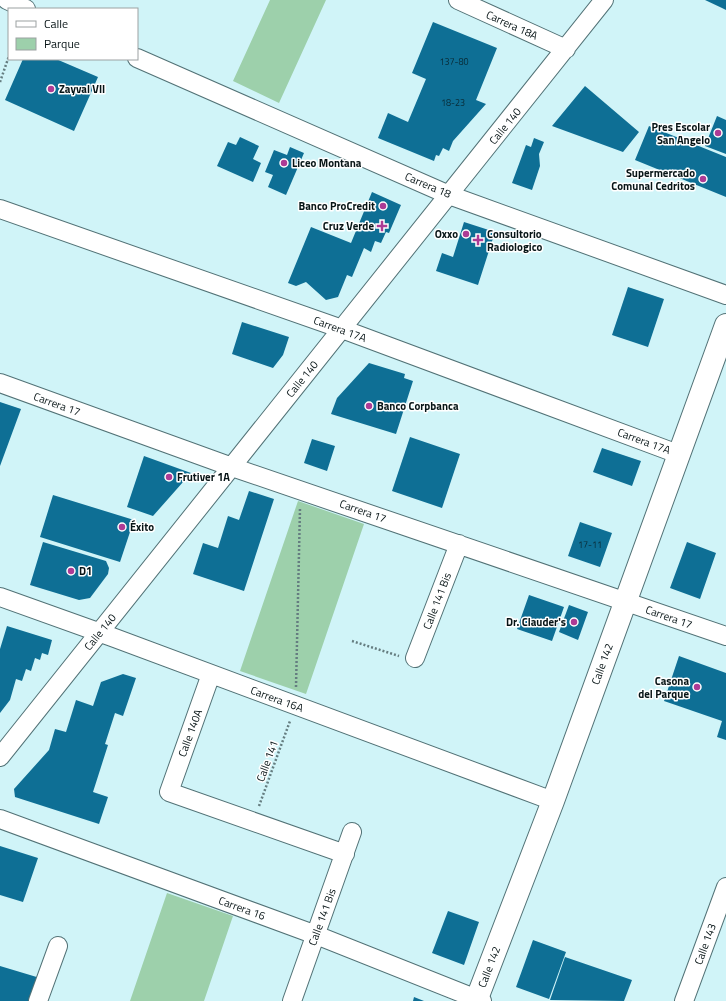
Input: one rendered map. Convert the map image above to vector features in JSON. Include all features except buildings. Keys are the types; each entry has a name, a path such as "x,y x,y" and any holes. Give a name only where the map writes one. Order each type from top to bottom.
{"main road":[{"name":"Calle 142","path":"478,1000 553,801 624,602 726,325"}],"street":[{"path":"7,0 24,8"},
{"name":"Carrera 18A","path":"458,0 566,49"},
{"name":"Calle 140","path":"0,757 7,738 100,633 604,0"},
{"name":"Carrera 18","path":"138,58 450,195 726,295"},
{"name":"Carrera 17A","path":"0,209 342,329 678,454"},
{"name":"Carrera 17","path":"0,383 232,467 726,636"},
{"name":"Calle 141 Bis","path":"415,658 459,544"},
{"name":"Carrera 16A","path":"0,598 100,633 553,801"},
{"name":"Calle 140A","path":"211,674 169,792 253,822"},
{"name":"Carrera 16","path":"0,819 316,935 478,1000"},
{"path":"253,822 345,854"},
{"name":"Calle 141 Bis","path":"292,1001 352,832"},
{"name":"Calle 143","path":"684,1001 725,892"},
{"path":"38,1001 58,946"}],"path":[{"path":"0,82 8,59"},
{"name":"Calle 141","path":"253,822 296,706 301,490"},
{"path":"352,641 392,655 415,658"}],"green space":[{"path":"270,0 326,0 279,103 233,81"},
{"path":"298,501 364,524 306,694 240,671"},
{"path":"167,893 233,916 204,1001 130,1001"}],"place":[{"name":"Zayval VII","path":"51,89"},
{"name":"Pres Escolar San Angelo","path":"718,133"},
{"name":"Liceo Montana","path":"284,163"},
{"name":"Supermercado Comunal Cedritos","path":"703,179"},
{"name":"Banco ProCredit","path":"383,206"},
{"name":"Cruz Verde","path":"382,226"},
{"name":"Oxxo","path":"466,234"},
{"name":"Consultorio Radiologico","path":"478,240"},
{"name":"Banco Corpbanca","path":"369,406"},
{"name":"Frutiver 1A","path":"169,477"},
{"name":"Éxito","path":"122,527"},
{"name":"D1","path":"71,571"},
{"name":"Dr. Clauder's","path":"574,622"},
{"name":"Casona del Parque","path":"697,687"}]}
